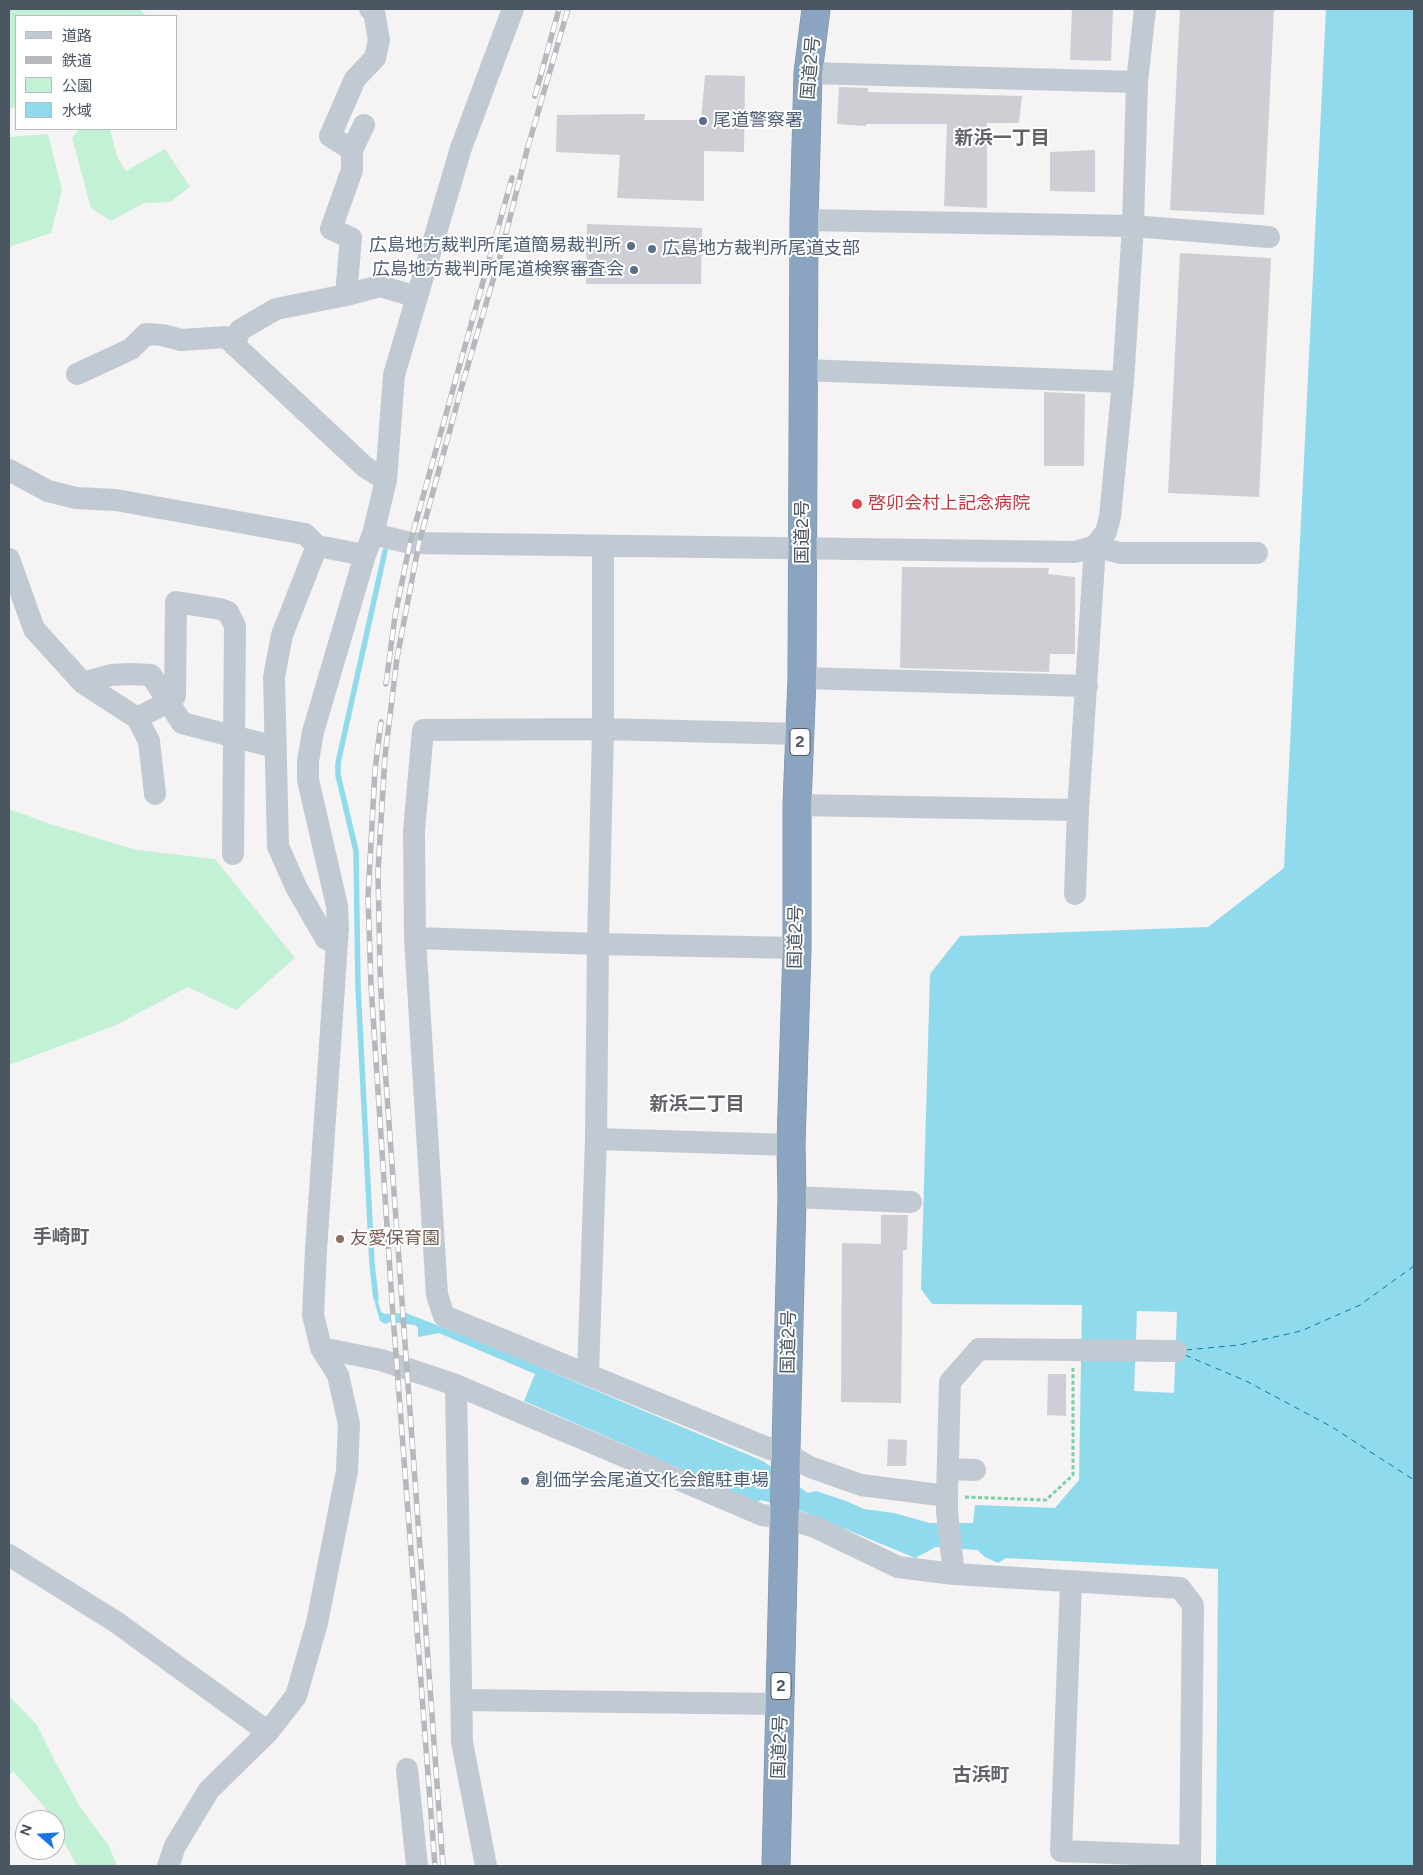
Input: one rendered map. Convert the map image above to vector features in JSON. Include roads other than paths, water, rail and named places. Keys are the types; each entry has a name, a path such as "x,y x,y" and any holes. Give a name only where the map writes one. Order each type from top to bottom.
{"highway":[{"name":"国道2号","path":"776,1866 797,948 797,804 802,678 804,220 808,72 816,9"}],"street":[{"path":"352,150 330,136 355,79 375,58 379,40 374,12 370,9"},
{"path":"168,1866 175,1846 209,1790 268,1732 296,1696 317,1623 347,1471 349,1424 338,1375 321,1348 313,1314 337,906 308,780 308,761 313,732 369,545 386,480 394,375 461,148 513,9"},
{"path":"1075,894 1078,810 1095,546 1106,532 1110,517 1123,382 1133,226 1137,82 1145,9"},
{"path":"808,72 1137,82"},
{"path":"346,295 351,238 331,229 352,170 352,150 364,125"},
{"path":"804,220 1133,226 1269,237"},
{"path":"234,344 240,330 276,309 380,286 417,297"},
{"path":"77,374 130,349 146,334 162,334 181,340 226,337 365,467 386,480"},
{"path":"804,370 1123,382"},
{"path":"9,470 48,491 76,498 116,500 305,534 318,546 410,543 1075,552 1095,546 1120,553 1257,553"},
{"path":"318,546 282,635 274,677 278,846 296,887 326,939 336,943"},
{"path":"588,1374 596,1139 603,729 603,546"},
{"path":"9,559 34,629 84,684 137,718 149,741 154,794"},
{"path":"137,718 168,702 175,696 176,602 228,612 235,626 233,854"},
{"path":"84,684 111,675 151,675 182,723 275,747"},
{"path":"802,678 1087,686"},
{"path":"800,734 603,729 423,730 414,831 415,938 437,1295 444,1316 770,1449 786,1465 810,1467 861,1485 947,1504"},
{"path":"797,804 1078,810"},
{"path":"415,938 797,948"},
{"path":"596,1139 792,1144"},
{"path":"792,1197 911,1202"},
{"path":"321,1348 381,1360 456,1385 762,1515 785,1512 898,1567 954,1574 1180,1588 1193,1605 1190,1861 1061,1851 1071,1582"},
{"path":"954,1574 947,1504 950,1382 979,1349 1176,1351"},
{"path":"456,1385 462,1742 486,1866"},
{"path":"948,1469 975,1470"},
{"path":"9,1555 116,1622 268,1732"},
{"path":"462,1700 781,1704"},
{"path":"407,1769 417,1866"}],"water":[{"path":"1326,9 1414,9 1414,1866 1216,1866 1218,1569 1006,1558 998,1563 985,1557 977,1550 936,1547 915,1558 807,1513 761,1500 757,1502 524,1401 535,1374 439,1333 418,1337 418,1328 415,1325 390,1322 385,1324 380,1321 372,1292 375,1291 381,1312 385,1314 406,1313 478,1341 763,1461 808,1493 816,1491 864,1509 894,1513 930,1523 973,1523 975,1505 1055,1508 1079,1480 1082,1305 932,1304 921,1289 930,974 960,936 1208,927 1284,868"}],"waterway":[{"path":"376,1298 372,1264 358,987 356,851 338,775 338,763 385,551"}],"railway":[{"path":"535,96 559,9"},
{"path":"443,1866 384,1054 378,871 385,756 397,658 419,543 501,253 527,150 568,9"},
{"path":"386,684 395,616 410,543 512,178"},
{"path":"381,722 375,770 368,897 371,985 392,1302 435,1866"}],"place":[{"name":"尾道警察署","path":"703,121"},
{"name":"広島地方裁判所尾道簡易裁判所","path":"631,246"},
{"name":"広島地方裁判所尾道支部","path":"652,249"},
{"name":"広島地方裁判所尾道検察審査会","path":"634,270"},
{"name":"啓卯会村上記念病院","path":"857,504"},
{"name":"友愛保育園","path":"340,1239"},
{"name":"創価学会尾道文化会館駐車場","path":"525,1481"}],"district":[{"name":"新浜一丁目","path":"1002,138"},
{"name":"新浜二丁目","path":"697,1104"},
{"name":"手崎町","path":"61,1237"},
{"name":"古浜町","path":"981,1775"}]}
